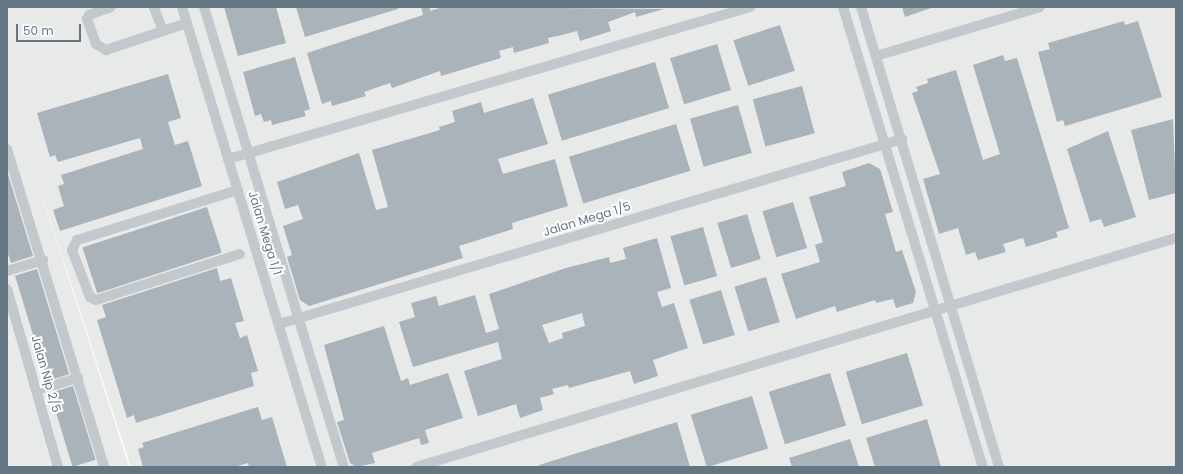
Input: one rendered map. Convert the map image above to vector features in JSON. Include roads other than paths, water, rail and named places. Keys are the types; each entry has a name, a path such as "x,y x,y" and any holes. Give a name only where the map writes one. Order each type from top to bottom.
{"street":[{"path":"111,7 89,15 88,19 96,44 106,50 187,23"},
{"path":"154,7 163,31"},
{"name":"Jalan Mega 1/1","path":"182,7 322,467"},
{"path":"204,7 344,467"},
{"path":"228,159 750,7"},
{"path":"843,7 883,143 937,310 983,467"},
{"path":"861,7 902,138 999,467"},
{"path":"876,56 1006,12 1040,7"},
{"name":"Jalan Mega 1/5","path":"279,324 902,138"},
{"path":"7,149 43,260 78,378 101,466"},
{"path":"238,190 77,240 72,250 90,297 96,300 240,254"},
{"path":"416,467 1176,238"},
{"path":"7,271 43,260"},
{"name":"Jalan Nip 2/5","path":"7,289 58,467"},
{"path":"36,390 78,378"}]}
